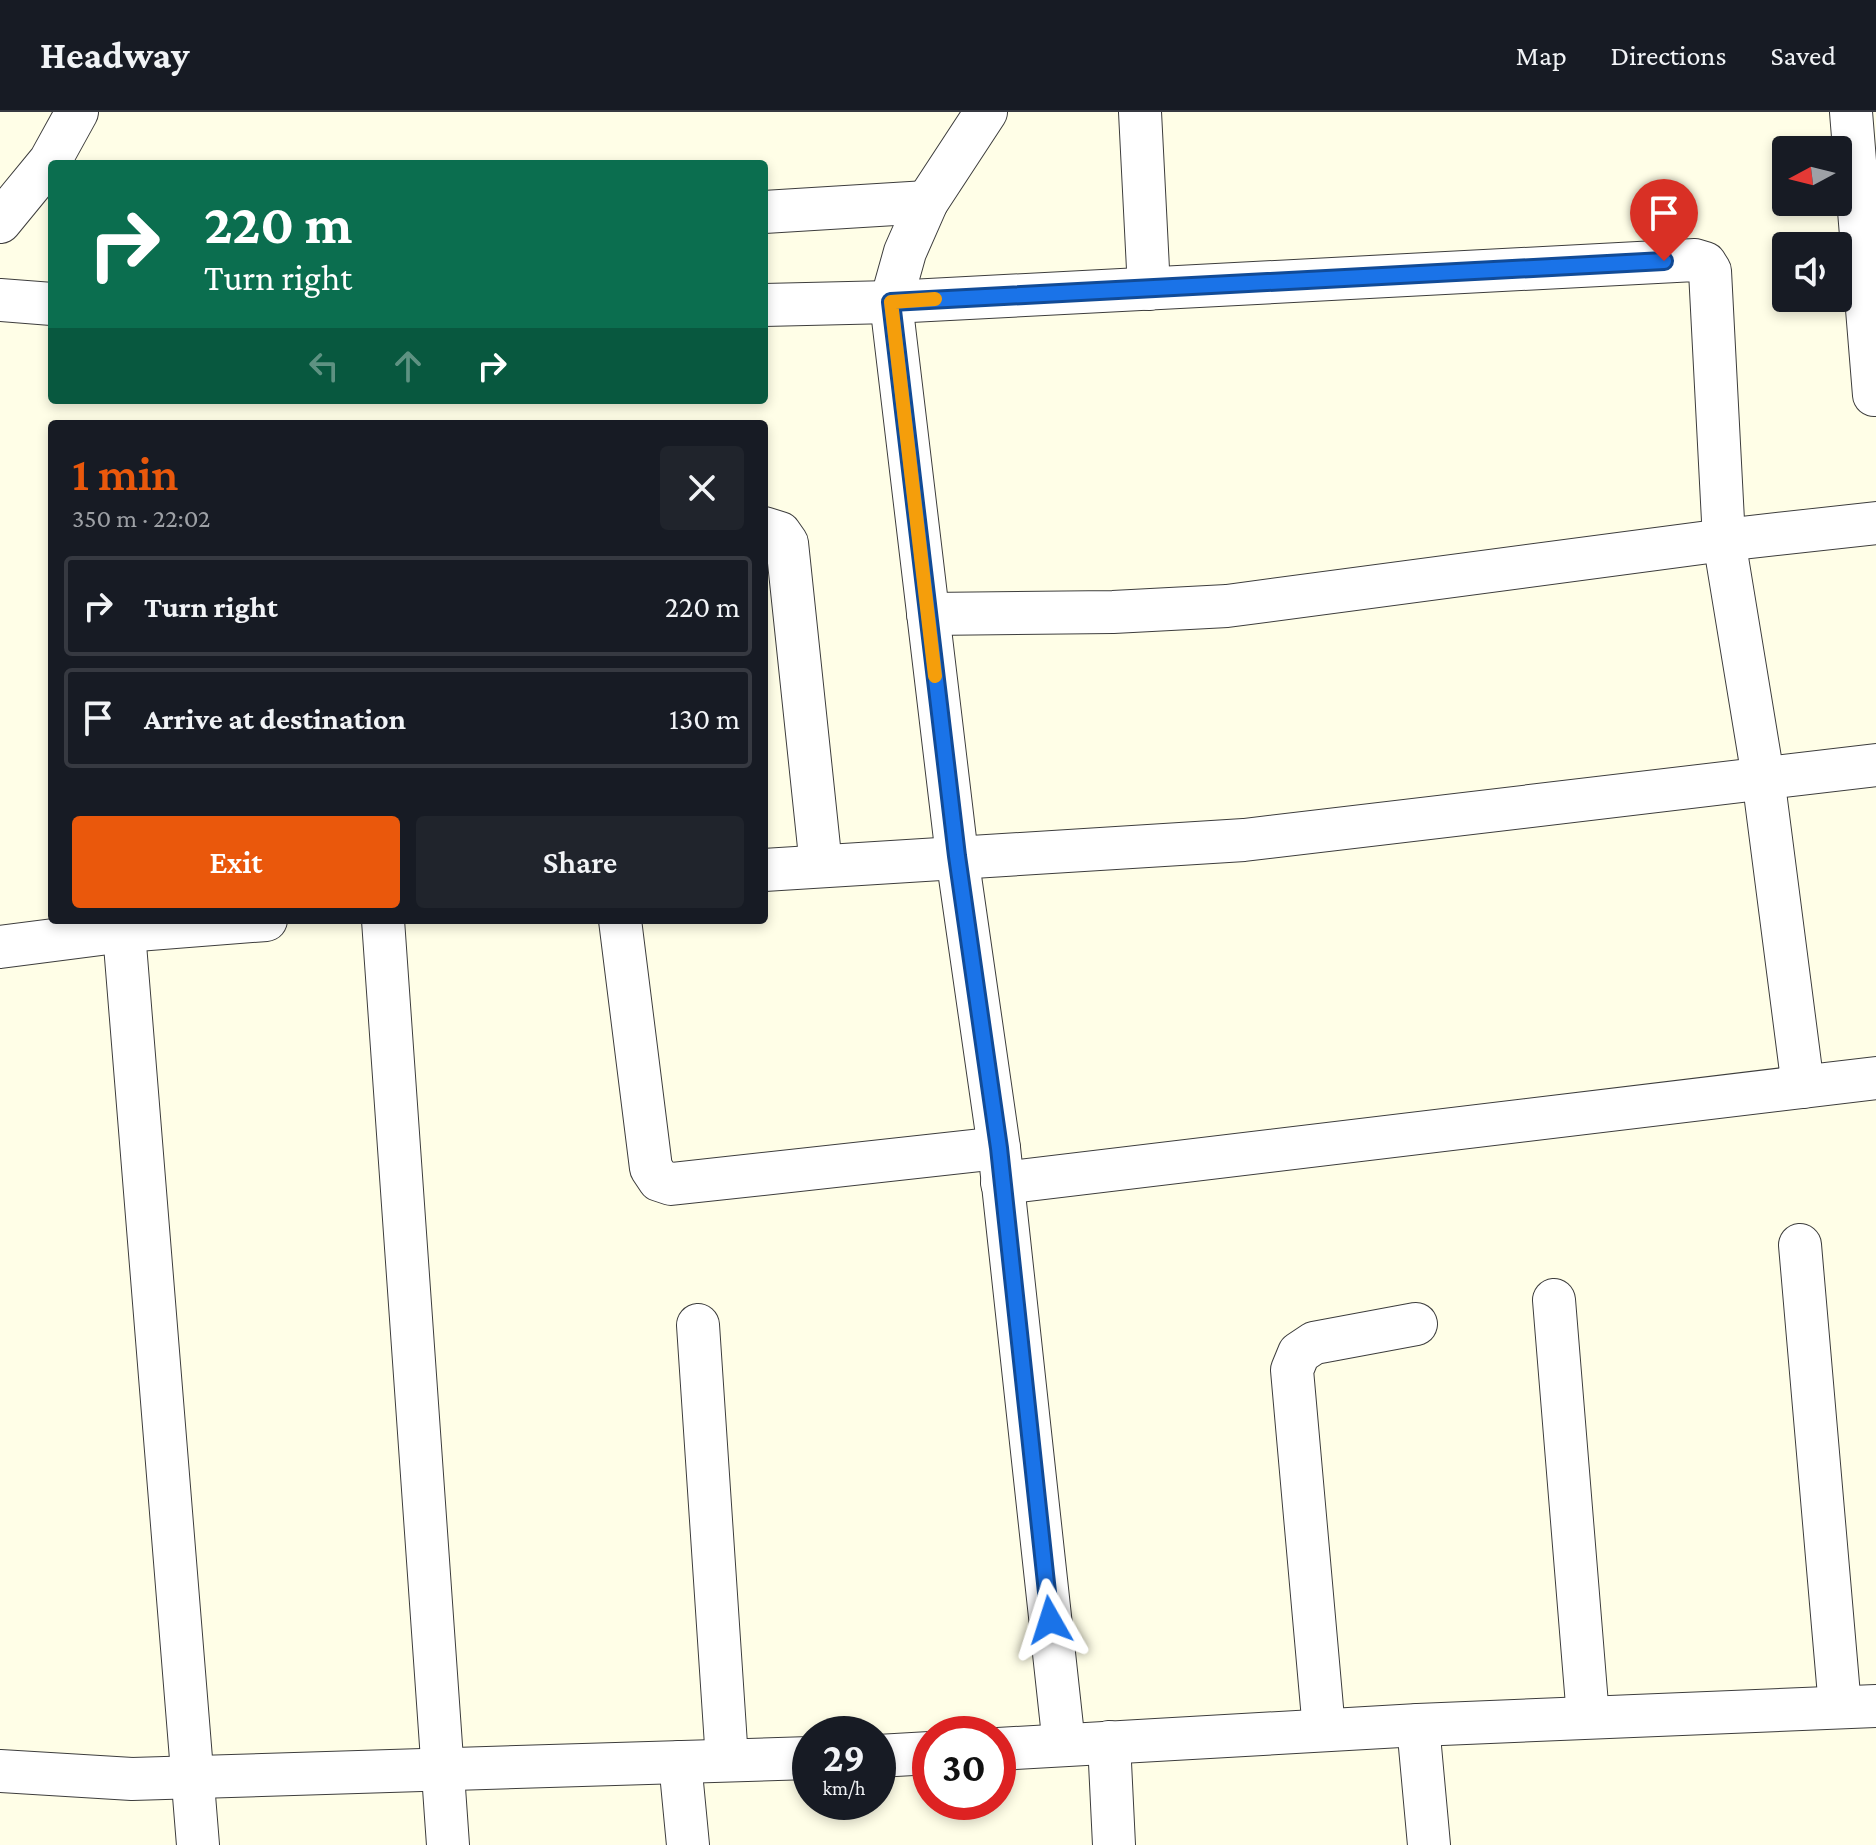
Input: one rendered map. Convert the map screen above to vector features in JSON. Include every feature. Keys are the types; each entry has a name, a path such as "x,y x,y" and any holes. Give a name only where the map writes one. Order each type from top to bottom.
{"street":[{"path":"51,160 77,112"},
{"path":"1140,112 1149,289"},
{"path":"1851,112 1874,395"},
{"path":"994,113 927,202 905,252 891,302 957,856 1000,1165 1064,1745"},
{"path":"0,222 48,163"},
{"path":"768,212 927,202"},
{"path":"768,305 891,302 1695,260 1705,263 1710,271 1724,540 1763,777 1803,1087"},
{"path":"0,300 48,304"},
{"path":"928,614 1113,612 1227,606 1724,540 1876,523"},
{"path":"768,529 780,533 787,543 821,866"},
{"path":"768,870 1244,840 1876,765"},
{"path":"0,947 124,926 171,924"},
{"path":"383,924 448,1845"},
{"path":"620,924 651,1168 659,1180 671,1184 1000,1165 1876,1078"},
{"path":"124,926 198,1845"},
{"path":"1016,1748 1418,1725 1858,1706 1800,1245"},
{"path":"1554,1300 1588,1717"},
{"path":"1324,1730 1292,1370 1299,1353 1314,1343 1416,1324"},
{"path":"698,1325 727,1760"},
{"path":"1418,1725 1429,1845"},
{"path":"1109,1742 1114,1845"},
{"path":"0,1771 132,1779 792,1758"},
{"path":"680,1762 688,1845"}],"slow traffic":[{"path":"935,299 891,302 935,676"}],"route":[{"path":"1050,1620 999,1148 957,856 891,302 1664,261"}]}
